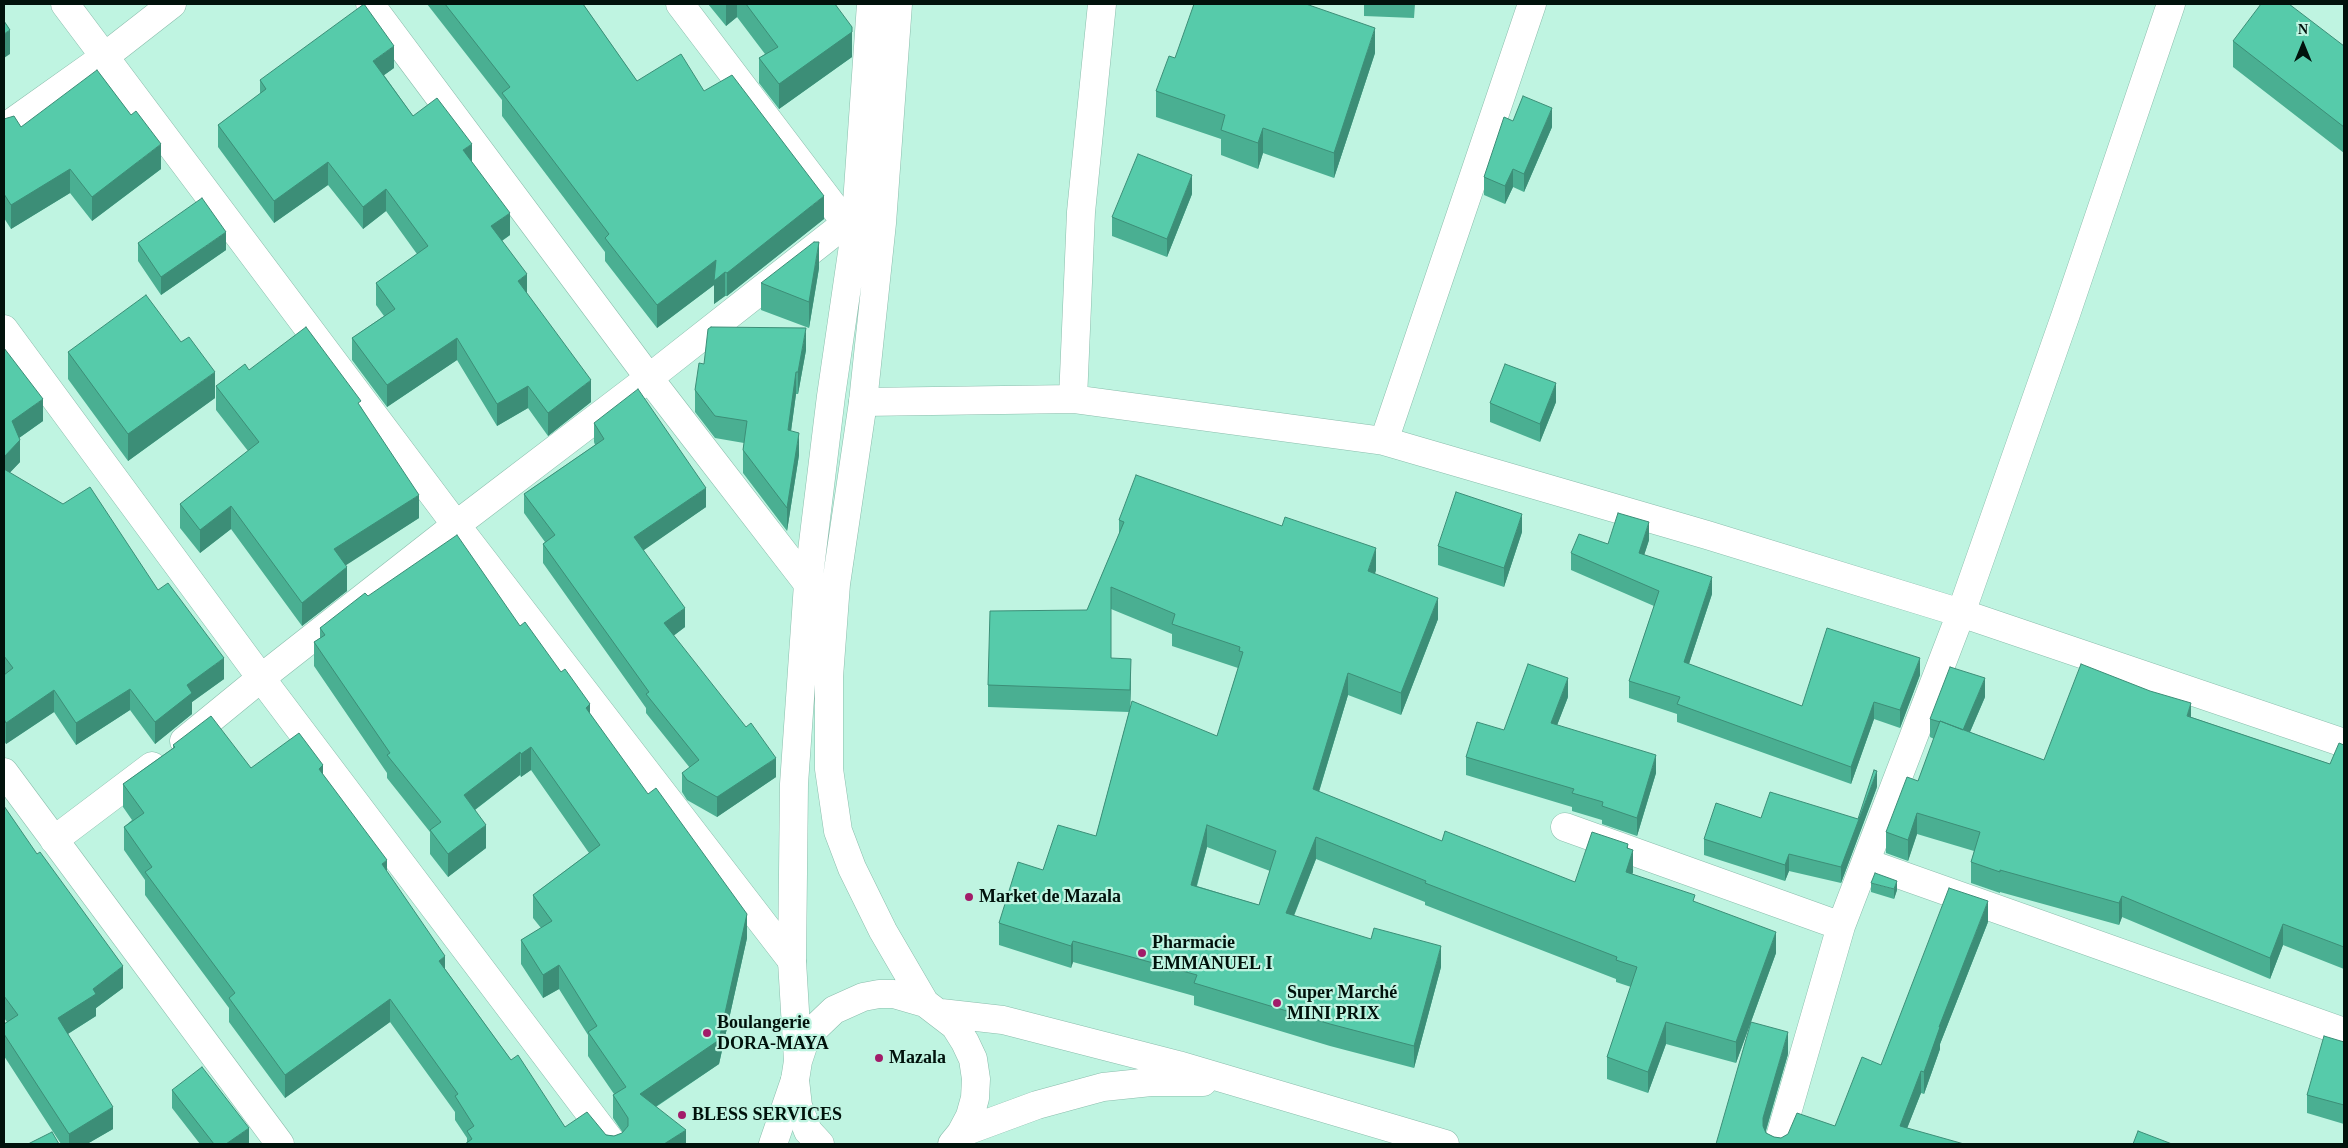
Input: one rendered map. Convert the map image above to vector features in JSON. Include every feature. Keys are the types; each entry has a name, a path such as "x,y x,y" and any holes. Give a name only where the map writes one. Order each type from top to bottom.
{"street":[{"path":"65,4 456,524 792,961"},
{"path":"4,128 104,57 172,4"},
{"path":"370,4 649,378 808,584"},
{"path":"680,4 850,227"},
{"path":"820,1144 808,1130 798,1106 792,961 794,784 808,584 850,227 871,4"},
{"path":"898,4 882,223 863,402 836,584 829,677 829,768 838,830 852,868 883,931 933,1008 955,1026 973,1059 976,1079 975,1098 957,1139"},
{"path":"1073,399 1081,212 1102,4"},
{"path":"1384,441 1532,4"},
{"path":"1778,1144 1841,926 1867,863 1961,613 2069,305 2171,4"},
{"path":"54,840 179,745 456,524 850,227"},
{"path":"4,329 261,678 613,1144"},
{"path":"863,402 1073,399 1384,441 1708,535 1961,613 2344,743"},
{"path":"4,772 280,1144"},
{"path":"1564,827 1841,926"},
{"path":"1867,863 2344,1032"},
{"path":"773,1144 811,1032 822,1020 848,1002 863,997 894,994 933,1008 1003,1020 1178,1065 1445,1144"},
{"path":"957,1139 1037,1105 1103,1087 1151,1082 1232,1081"}],"building":[{"path":"364,4 394,46 373,61 413,116 437,98 472,144 463,150 510,213 491,226 527,274 518,281 591,380 548,413 528,386 497,404 457,338 387,385 352,338 395,309 376,283 428,246 386,189 363,207 328,162 274,201 218,125 266,89 260,80"},
{"path":"445,4 583,4 637,81 681,54 704,91 732,75 824,196 727,273 725,272 714,281 716,260 657,305 605,238 609,234 502,93 510,87"},
{"path":"746,4 835,4 852,27 852,32 779,84 759,58 778,47"},
{"path":"1194,4 1306,4 1375,28 1334,153 1263,128 1258,143 1221,130 1225,115 1156,91 1169,56 1175,58"},
{"path":"2261,4 2289,4 2344,46 2344,127 2233,41"},
{"path":"4,21 10,30 4,34"},
{"path":"97,70 131,115 136,111 161,144 92,197 70,169 11,205 4,194 4,119 14,116 21,127"},
{"path":"1523,96 1552,108 1524,174 1513,169 1505,186 1484,177 1504,117 1513,121"},
{"path":"1138,154 1192,175 1167,239 1112,217"},
{"path":"202,198 226,232 161,277 138,243"},
{"path":"814,242 819,242 809,302 761,283"},
{"path":"146,295 181,342 189,337 215,372 128,434 68,352"},
{"path":"306,327 361,401 358,403 419,495 334,549 347,567 302,603 231,506 200,530 180,504 259,442 216,386 245,364 249,370"},
{"path":"711,327 806,328 798,372 796,372 788,430 799,433 787,508 743,450 747,421 715,416 695,390 699,363 704,364 708,329"},
{"path":"4,348 43,399 12,421 20,440 4,457"},
{"path":"1505,364 1556,383 1540,424 1490,403"},
{"path":"638,389 706,488 634,537 685,608 664,623 746,727 751,723 776,758 717,797 687,780 682,773 699,760 646,694 649,692 543,544 555,535 524,494 604,439 594,423"},
{"path":"4,469 63,504 90,487 158,590 168,583 224,658 187,685 192,693 155,722 130,689 76,723 54,690 6,723 4,719 4,675 13,668 4,656"},
{"path":"1136,475 1282,526 1285,517 1376,548 1368,571 1438,598 1401,693 1348,673 1313,789 1442,841 1445,831 1575,882 1592,832 1628,844 1627,848 1633,850 1626,872 1695,895 1693,901 1776,932 1736,1042 1666,1022 1648,1072 1607,1057 1637,967 1616,960 1617,957 1425,883 1426,881 1316,837 1286,913 1371,939 1374,928 1441,946 1414,1046 1330,1024 1194,983 1197,975 1073,941 1071,946 999,923 1018,862 1043,870 1058,825 1096,836 1132,701 1217,736 1243,652 1239,651 1240,647 1172,624 1175,614 1111,587 1111,658 1131,659 1130,690 988,685 990,611 1087,610 1124,522 1119,520","holes":["1207,825 1276,851 1259,905 1191,885"]},
{"path":"1456,492 1522,514 1504,568 1438,546"},
{"path":"1618,513 1649,522 1639,553 1712,577 1684,662 1802,706 1827,628 1920,658 1900,710 1874,702 1851,767 1677,704 1680,697 1629,681 1659,591 1571,553 1579,534 1608,544"},
{"path":"457,535 520,626 525,622 561,672 565,669 590,704 586,708 648,794 656,788 747,914 719,1040 640,1094 686,1130 664,1144 465,1144 472,1139 467,1131 474,1126 455,1096 458,1094 390,999 285,1075 229,998 235,993 145,872 152,867 124,827 144,813 123,784 175,747 173,745 211,716 251,768 299,733 323,765 319,769 387,860 382,864 445,956 439,961 511,1060 518,1055 565,1127 587,1112 606,1135 614,1136 622,1133 628,1126 628,1118 613,1095 626,1087 588,1032 597,1026 559,965 543,975 521,940 552,921 533,895 600,845 531,747 521,754 520,752 464,795 486,825 448,854 430,830 441,822 387,755 390,753 314,642 325,635 320,628 365,593 368,596"},
{"path":"1528,664 1568,678 1551,723 1656,755 1637,818 1602,806 1603,802 1572,793 1574,789 1466,757 1477,722 1504,730"},
{"path":"2081,664 2150,691 2191,703 2187,716 2330,764 2339,743 2344,745 2344,947 2283,924 2270,958 2122,896 2119,903 2000,870 2000,872 1971,862 1980,832 1917,813 1908,840 1886,832 1907,777 1918,781 1940,721 2044,760"},
{"path":"1950,667 1985,678 1963,730 1930,719"},
{"path":"1874,770 1877,771 1841,867 1789,854 1785,865 1704,839 1716,803 1761,818 1770,792 1858,819"},
{"path":"4,806 37,854 40,852 123,966 93,989 96,994 58,1018 113,1107 69,1134 4,1034 4,1024 18,1015 4,996"},
{"path":"1875,873 1897,881 1894,889 1871,883"},
{"path":"1949,888 1988,901 1939,1027 1924,1072 1921,1071 1900,1126 1964,1144 1716,1144 1751,1022 1788,1032 1763,1118 1763,1126 1766,1133 1781,1138 1788,1134 1797,1113 1835,1126 1862,1057 1881,1065"},
{"path":"2324,1036 2344,1042 2344,1105 2307,1095"},
{"path":"202,1067 249,1128 226,1144 214,1144 172,1090"},
{"path":"2138,1131 2172,1144 2133,1144"},
{"path":"52,1132 59,1144 28,1144"}],"place":[{"name":"Market de Mazala","path":"969,897"},
{"name":"Pharmacie EMMANUEL I","path":"1142,953"},
{"name":"Super Marché MINI PRIX","path":"1277,1003"},
{"name":"Boulangerie DORA-MAYA","path":"707,1033"},
{"name":"Mazala","path":"879,1058"},
{"name":"BLESS SERVICES","path":"682,1115"}]}
